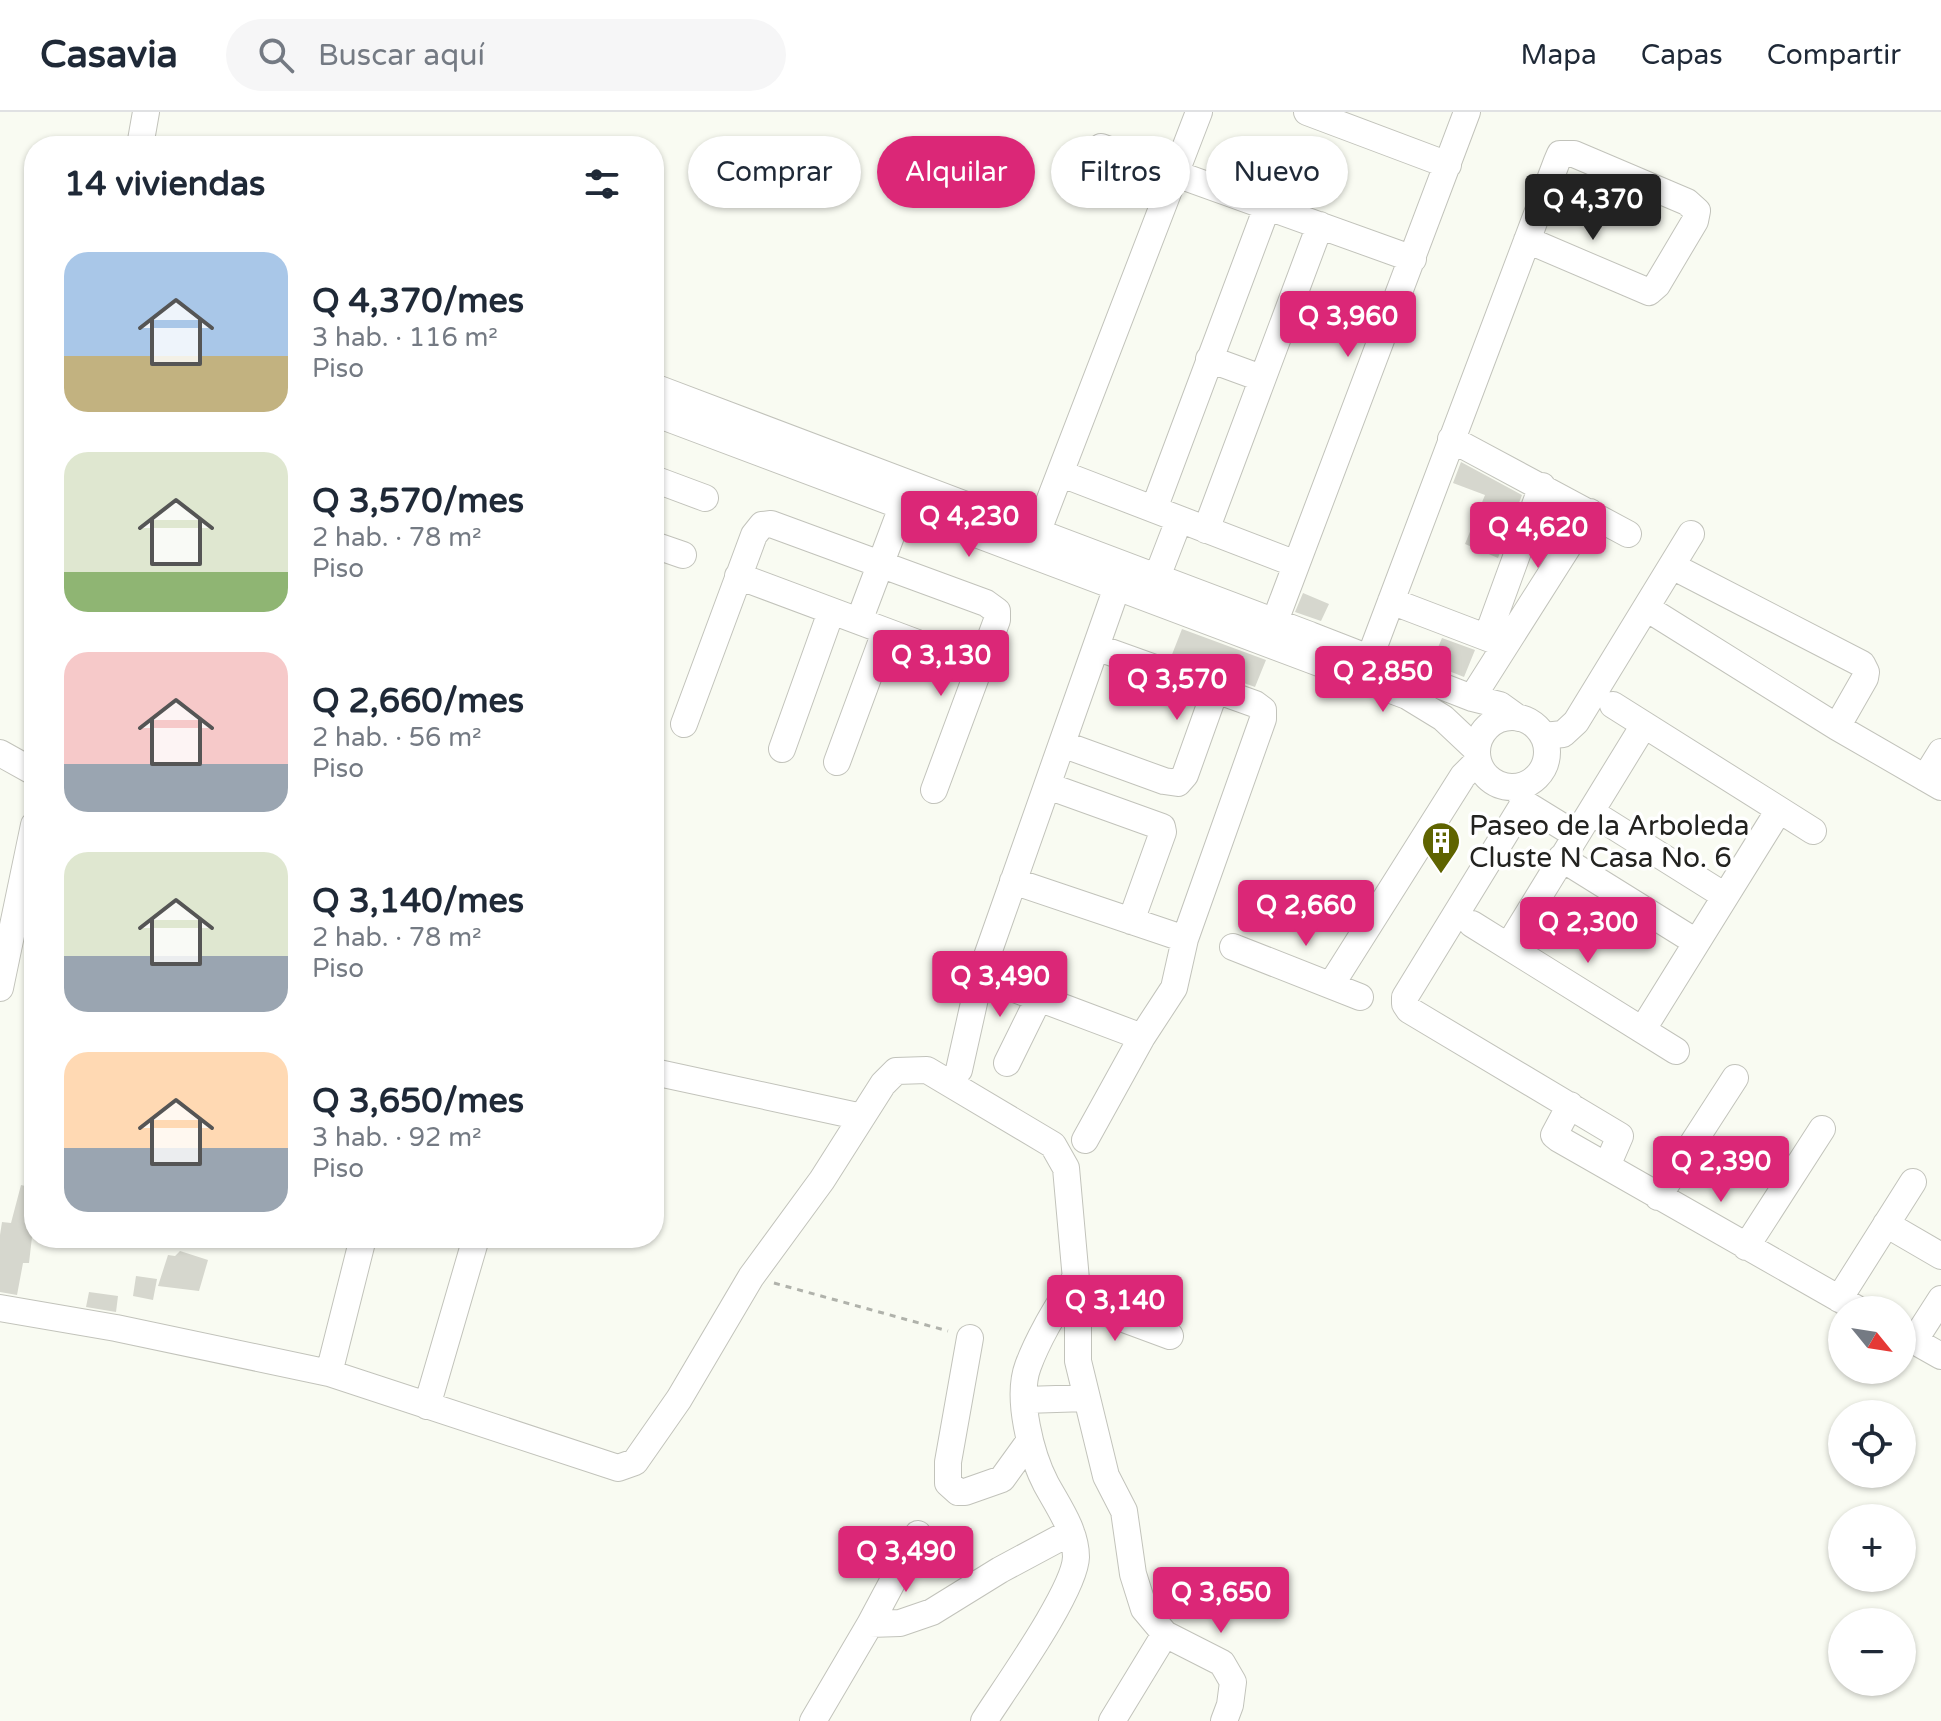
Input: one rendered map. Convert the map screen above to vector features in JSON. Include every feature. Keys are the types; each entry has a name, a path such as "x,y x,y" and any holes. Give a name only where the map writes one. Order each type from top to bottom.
{"street":[{"path":"142,136 146,112"},
{"path":"1190,136 1199,112"},
{"path":"1307,112 1448,165"},
{"path":"1275,621 1467,112"},
{"path":"1370,657 1451,439 1557,161 1563,153 1574,154 1687,202 1697,211 1695,221 1657,285 1649,292 1527,240"},
{"path":"1034,543 1162,208"},
{"path":"1154,509 1267,208"},
{"path":"1270,208 1413,259"},
{"path":"1206,530 1320,225"},
{"path":"1209,359 1261,378"},
{"path":"664,391 1034,543 1306,646 1419,701 1443,718 1478,756 1489,779 1521,795 1576,835"},
{"path":"664,417 902,507 1034,543 1117,587 1155,589 1275,621 1306,646 1370,657 1472,698 1500,705 1528,721 1544,736 1547,757 1544,768 1521,795 1405,997 1405,1004 1409,1010 1620,1136 1607,1166 1833,1296"},
{"path":"1451,439 1628,534"},
{"path":"1062,474 1296,564"},
{"path":"664,483 705,498"},
{"path":"1472,698 1495,641 1542,486"},
{"path":"859,621 902,507"},
{"path":"1495,641 1590,512"},
{"path":"1155,589 1179,520"},
{"path":"684,724 754,535 766,524 881,563 995,608 997,620 934,790"},
{"path":"1544,736 1563,734 1571,729 1674,567 1691,534"},
{"path":"664,548 683,555"},
{"path":"1674,567 1862,664 1865,678 1837,727"},
{"path":"738,576 979,666"},
{"path":"959,1070 980,976 1117,587"},
{"path":"1391,601 1495,641"},
{"path":"1648,609 1837,727 1933,782 1941,752"},
{"path":"782,749 831,612"},
{"path":"837,762 885,632"},
{"path":"1085,1140 1142,1037 1174,988 1185,939 1263,719 1263,710 1255,704 1096,647"},
{"path":"1062,744 1164,781 1178,783 1185,775 1215,691"},
{"path":"1613,705 1813,831"},
{"path":"1331,985 1478,756 1480,738 1496,721 1518,718"},
{"path":"1509,945 1644,725"},
{"path":"0,753 24,766"},
{"path":"1048,786 1162,827 1163,832 1131,921"},
{"path":"1643,1029 1779,810"},
{"path":"1591,812 1725,896"},
{"path":"1561,858 1696,942"},
{"path":"0,988 24,873"},
{"path":"1013,881 1185,939"},
{"path":"1472,924 1676,1051"},
{"path":"1233,947 1360,997"},
{"path":"980,976 1142,1037"},
{"path":"1007,1063 1039,998"},
{"path":"0,1308 131,1330 329,1373 618,1468 627,1466 635,1462 679,1399 751,1277 822,1180 883,1084 896,1071 927,1070 1053,1145 1066,1168 1078,1361 1106,1476 1124,1511 1133,1574 1144,1609 1165,1634 1222,1663 1233,1682 1224,1721"},
{"path":"664,1074 862,1117"},
{"path":"1658,1197 1735,1078"},
{"path":"1746,1247 1822,1129"},
{"path":"1853,1296 1886,1224 1913,1182"},
{"path":"1886,1224 1941,1256"},
{"path":"329,1373 360,1248"},
{"path":"427,1406 473,1248"},
{"path":"1076,1291 1170,1336"},
{"path":"984,1721 1062,1597 1076,1556 1071,1532 1028,1443 1025,1400 1026,1369 1048,1323 1076,1291"},
{"path":"1916,1329 1941,1299"},
{"path":"970,1338 948,1462 948,1483 958,1492 965,1492 1002,1479 1028,1443"},
{"path":"1916,1342 1941,1356"},
{"path":"1025,1400 1087,1398"},
{"path":"870,1624 900,1623 932,1612 1000,1570 1071,1532"},
{"path":"813,1721 918,1534"},
{"path":"1112,1721 1165,1634"}],"path":[{"path":"751,1277 970,1338"}],"building":[{"path":"1461,462 1522,495 1498,558 1465,544 1485,495 1453,483"},
{"path":"1303,593 1329,604 1321,621 1295,612"},
{"path":"1182,629 1266,660 1255,687 1171,657"},
{"path":"1442,638 1475,650 1464,677 1431,664"},
{"path":"21,1185 24,1186 24,1248 31,1248 29,1263 23,1263 17,1295 0,1292 2,1222 11,1223"},
{"path":"180,1251 208,1260 199,1291 158,1286 168,1255 175,1256"},
{"path":"136,1276 157,1279 153,1300 133,1296"},
{"path":"89,1292 118,1296 116,1312 86,1307"}],"place":[{"name":"Paseo de la Arboleda Cluste N Casa No. 6","path":"1441,875"}]}
